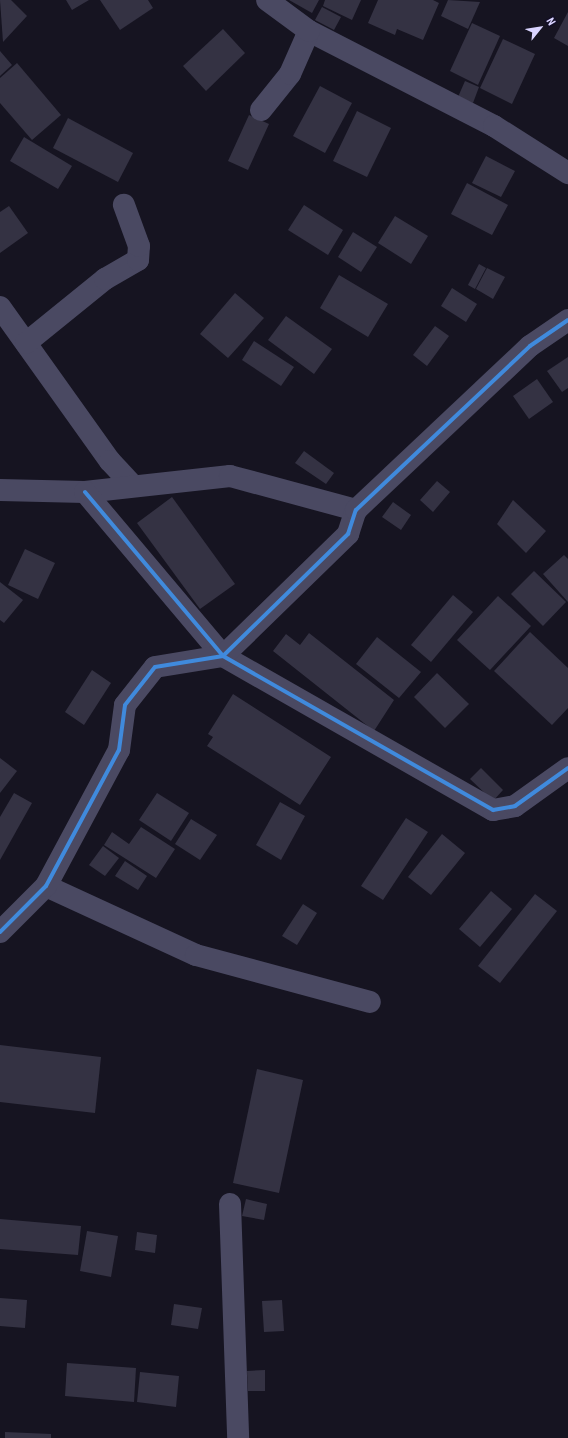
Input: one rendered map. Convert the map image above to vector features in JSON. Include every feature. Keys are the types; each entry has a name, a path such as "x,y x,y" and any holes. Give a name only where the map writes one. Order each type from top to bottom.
{"street":[{"path":"266,0 309,31 494,126 568,173"},
{"path":"261,110 290,74 309,31"},
{"path":"26,344 105,279 138,260 139,246 124,205"},
{"path":"0,307 110,461 132,485"},
{"path":"0,932 46,886 119,750 125,705 156,667 222,656 348,534 356,510 530,346 568,320"},
{"path":"0,490 85,492 132,485 230,476 356,510"},
{"path":"85,492 222,656 493,810 515,806 568,768"},
{"path":"46,886 196,955 370,1002"},
{"path":"230,1204 238,1438"}],"building":[{"path":"0,0 11,0 27,16 3,42"},
{"path":"66,0 89,0 72,10"},
{"path":"100,0 148,0 153,8 120,30"},
{"path":"289,0 319,0 312,13"},
{"path":"325,0 361,0 352,20 323,6"},
{"path":"378,0 433,0 439,3 423,40 397,29 395,35 368,23"},
{"path":"448,0 480,2 468,29 441,16"},
{"path":"322,7 341,17 334,30 315,20"},
{"path":"568,12 568,46 554,38"},
{"path":"472,23 500,36 478,85 450,71"},
{"path":"223,29 245,53 206,91 183,66"},
{"path":"503,39 535,54 512,104 480,88"},
{"path":"0,51 12,65 0,76"},
{"path":"17,63 61,115 32,140 0,103 0,78"},
{"path":"465,81 479,87 473,103 458,97"},
{"path":"320,86 352,103 325,153 293,136"},
{"path":"357,111 391,128 367,177 333,161"},
{"path":"249,115 269,124 248,170 228,161"},
{"path":"68,118 133,153 118,182 53,148"},
{"path":"24,137 72,166 58,189 10,161"},
{"path":"486,156 515,171 501,197 472,183"},
{"path":"467,183 508,205 492,235 451,214"},
{"path":"304,205 343,230 328,255 288,230"},
{"path":"9,206 28,233 0,253 0,212"},
{"path":"395,216 428,236 411,264 378,243"},
{"path":"353,232 377,247 361,272 338,257"},
{"path":"479,264 486,268 475,289 468,285"},
{"path":"487,268 505,277 493,299 476,289"},
{"path":"339,275 388,304 368,337 320,308"},
{"path":"452,288 477,304 466,322 441,306"},
{"path":"235,293 264,318 228,358 200,334"},
{"path":"286,316 332,349 314,374 268,340"},
{"path":"435,326 449,336 427,366 413,355"},
{"path":"254,341 294,367 281,386 242,360"},
{"path":"568,357 568,388 562,392 547,371"},
{"path":"537,379 553,402 529,419 513,396"},
{"path":"304,451 334,473 326,484 295,463"},
{"path":"437,481 450,492 433,512 420,500"},
{"path":"172,497 235,584 200,609 137,523"},
{"path":"513,500 546,531 526,553 497,524"},
{"path":"393,502 411,515 401,530 382,517"},
{"path":"25,549 55,563 38,599 8,585"},
{"path":"564,555 568,559 568,602 543,574"},
{"path":"534,571 566,602 543,626 511,594"},
{"path":"0,582 23,600 4,623 0,620"},
{"path":"453,595 473,612 431,662 411,645"},
{"path":"498,596 531,626 490,670 457,640"},
{"path":"530,632 568,668 568,708 552,725 494,671"},
{"path":"309,633 394,700 374,731 273,651 286,634 300,645"},
{"path":"377,637 421,672 399,698 356,664"},
{"path":"92,670 111,683 84,725 65,712"},
{"path":"437,673 469,704 445,728 414,697"},
{"path":"233,694 331,757 300,805 207,746 213,737 208,734"},
{"path":"0,758 17,771 0,793"},
{"path":"481,768 503,790 493,801 470,779"},
{"path":"14,793 32,803 0,860 0,817"},
{"path":"157,793 189,813 171,841 139,820"},
{"path":"280,802 305,816 281,860 256,845"},
{"path":"406,818 428,832 383,900 361,886"},
{"path":"191,819 217,835 200,860 175,844"},
{"path":"141,827 175,849 156,878 104,845 112,832 129,844"},
{"path":"442,834 465,853 431,895 408,877"},
{"path":"103,846 119,858 105,876 89,865"},
{"path":"125,861 147,876 138,890 115,876"},
{"path":"491,891 512,909 480,947 459,929"},
{"path":"535,894 557,911 500,983 478,966"},
{"path":"303,904 317,913 297,945 282,936"},
{"path":"0,1045 101,1057 95,1113 0,1102"},
{"path":"257,1069 303,1080 279,1193 233,1183"},
{"path":"246,1199 267,1204 264,1220 242,1216"},
{"path":"0,1219 81,1226 78,1255 0,1249"},
{"path":"87,1231 118,1236 111,1277 80,1271"},
{"path":"137,1232 157,1235 155,1253 135,1250"},
{"path":"0,1298 27,1300 25,1328 0,1326"},
{"path":"282,1300 284,1331 264,1332 262,1301"},
{"path":"174,1304 202,1308 198,1329 171,1325"},
{"path":"67,1363 136,1368 134,1402 65,1396"},
{"path":"265,1370 265,1391 248,1391 247,1371"},
{"path":"140,1372 179,1376 176,1407 137,1402"},
{"path":"5,1432 51,1434 51,1438 5,1438"}],"cycle path":[{"path":"0,932 46,886 119,750 125,705 155,667 223,656 348,534 356,510 530,346 568,320"},
{"path":"85,492 223,656 493,810 515,806 568,768"}]}
